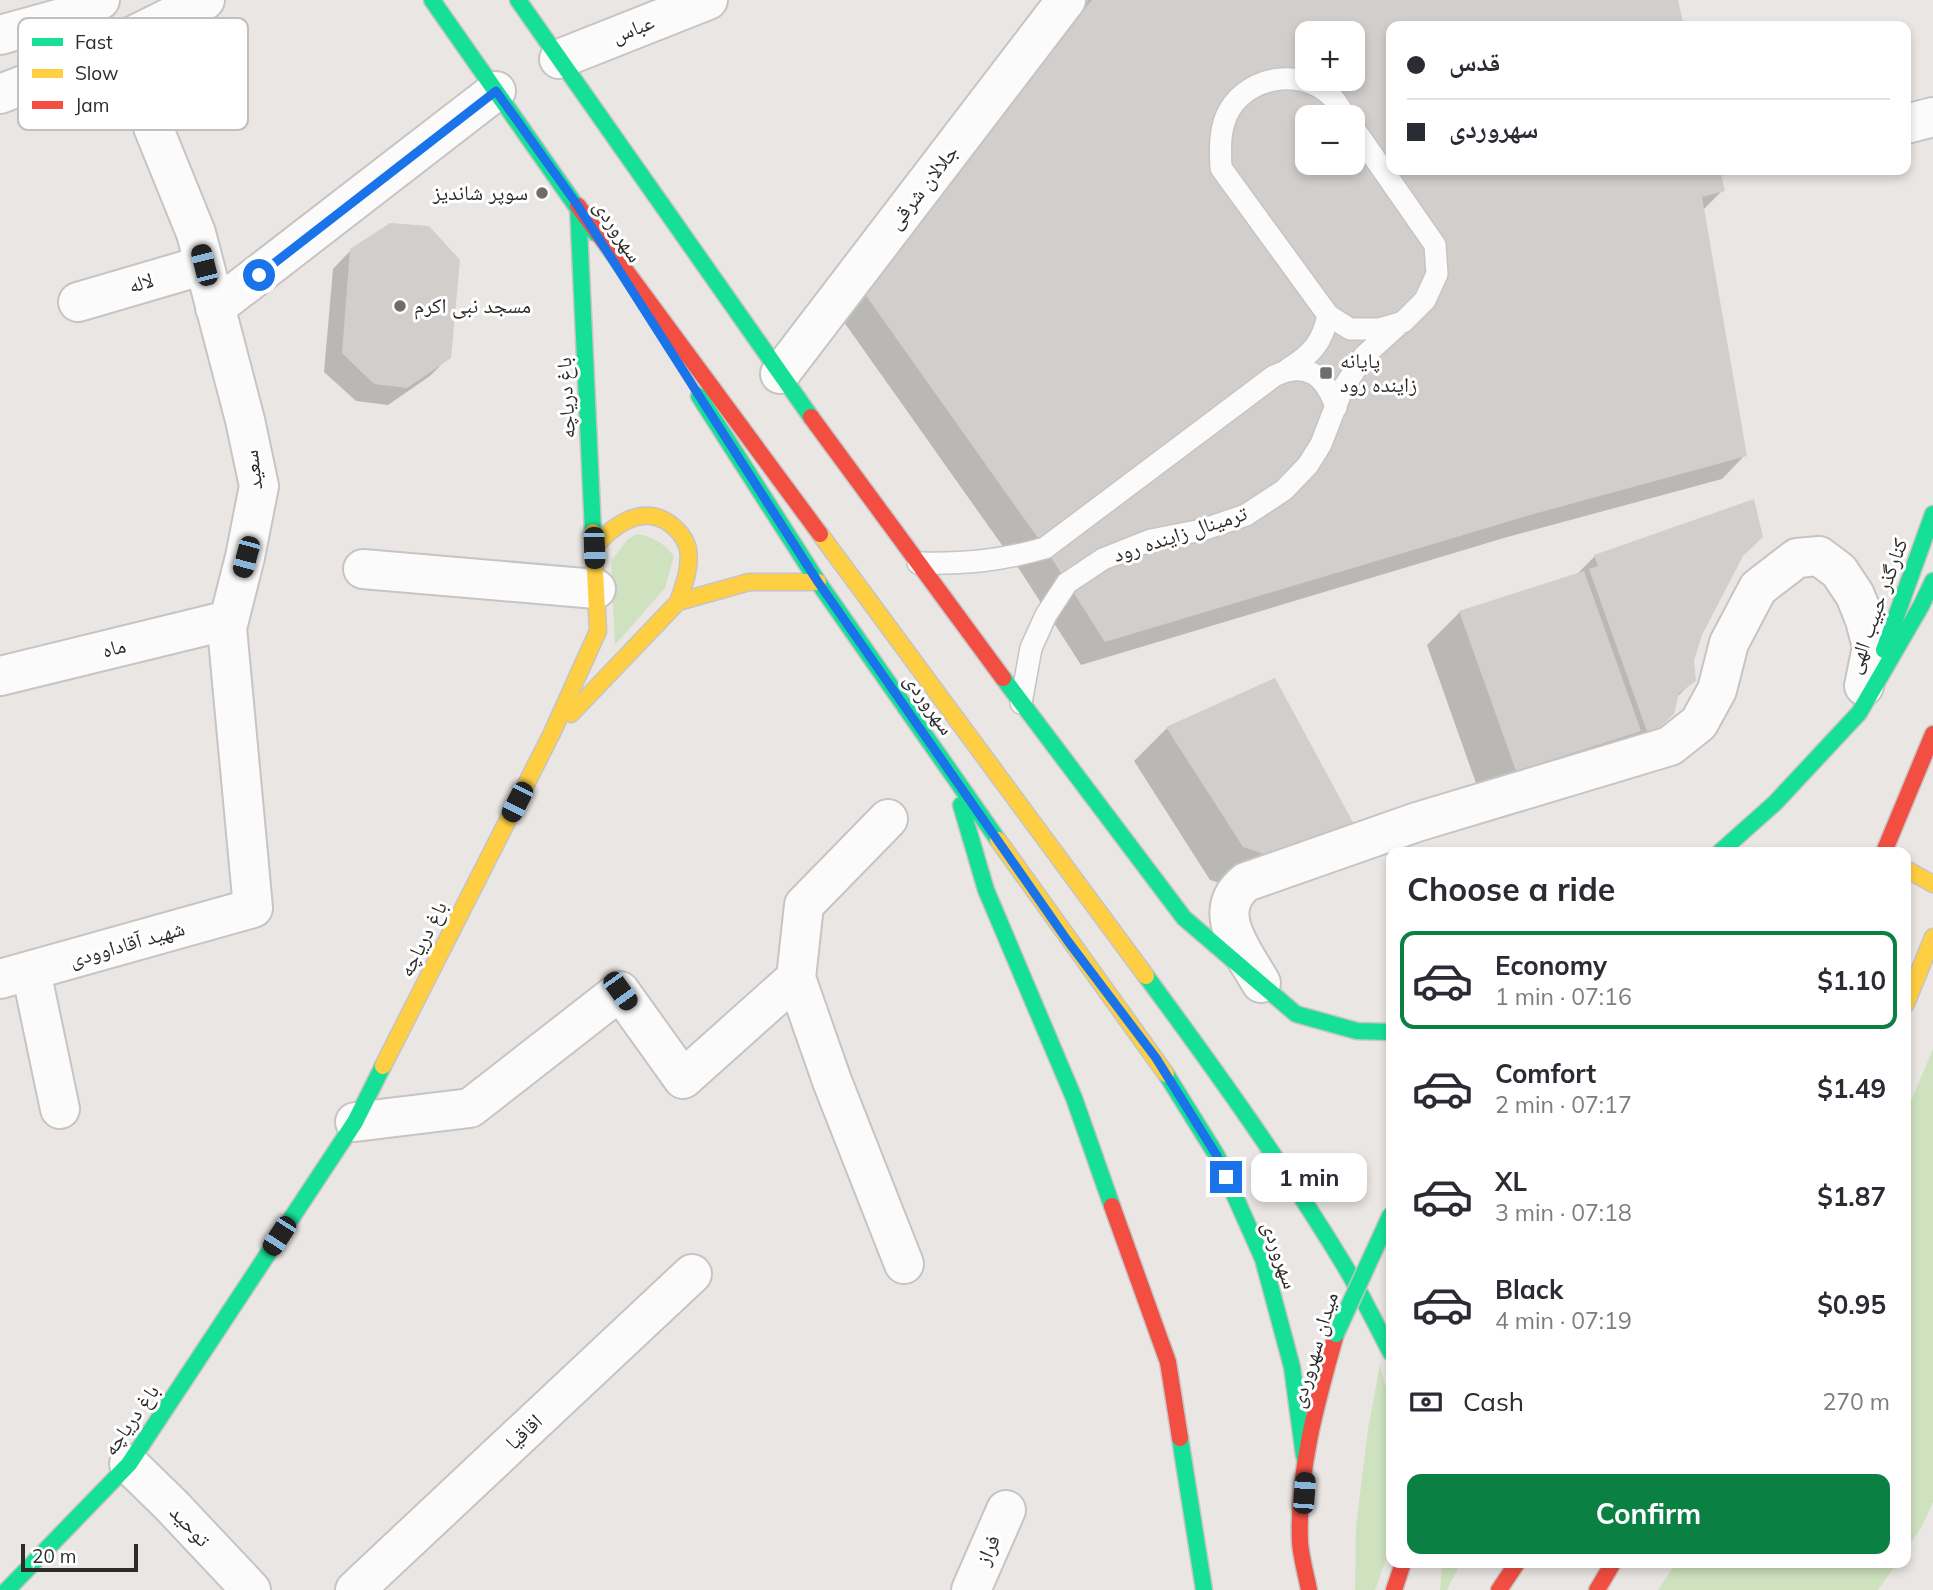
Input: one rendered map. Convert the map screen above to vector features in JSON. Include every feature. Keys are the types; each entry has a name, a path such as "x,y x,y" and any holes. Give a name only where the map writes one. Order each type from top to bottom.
{"main road":[{"name":"سهروردی","path":"432,0 578,206 818,582 1067,940 1156,1058 1217,1156 1263,1259 1292,1367 1305,1468"},
{"path":"518,0 780,374 1021,703 1184,918 1296,1014 1357,1031 1386,1032"},
{"path":"578,206 1227,1086 1347,1270 1386,1344"},
{"name":"باغ دریاچه","path":"7,1590 129,1464 355,1122 552,733 598,631 578,206"},
{"path":"594,548 603,536 629,519 644,514 656,515 668,521 680,532 687,544 689,559 678,603"},
{"name":"کنارگذر حبیب الهی","path":"1859,713 1933,514"},
{"path":"1726,847 1775,803 1859,713 1933,581"},
{"path":"552,733 678,603 749,582 818,582"},
{"path":"1886,847 1933,734"},
{"path":"951,773 986,890 1074,1098 1168,1362 1204,1590"},
{"path":"1911,872 1933,884"},
{"path":"1911,992 1933,937"},
{"name":"میدان سهروردی","path":"1309,1590 1300,1544 1305,1468 1319,1391 1336,1334 1386,1225"},
{"path":"1290,1567 1300,1544"},
{"path":"1394,1590 1401,1568"},
{"path":"1499,1590 1514,1568"},
{"path":"1597,1590 1611,1568"}],"street":[{"path":"40,18 64,8 100,0"},
{"path":"169,18 205,0"},
{"name":"عباس","path":"559,59 708,0"},
{"name":"جلالان شرقی","path":"780,374 1066,0"},
{"path":"0,35 18,27"},
{"path":"0,94 18,87"},
{"path":"215,308 496,91"},
{"path":"1911,123 1933,117"},
{"name":"سعید","path":"154,130 196,233 245,420 259,485 246,557 227,628 253,908"},
{"name":"لاله","path":"78,302 204,265"},
{"path":"1262,985 1235,937 1228,915 1230,901 1246,882 1417,822 1670,746 1699,723 1717,690 1729,643 1758,588 1797,558 1819,556 1839,571 1855,595 1872,647 1859,713"},
{"path":"363,569 596,589"},
{"name":"ماه","path":"0,676 229,620"},
{"path":"888,819 804,905 796,978 832,1081 904,1264"},
{"name":"شهید آقاداوودی","path":"15,975 253,908"},
{"path":"15,975 60,1109"},
{"path":"355,1122 470,1108 620,991 683,1079 796,978"},
{"name":"اقاقیا","path":"355,1590 692,1274"},
{"name":"توحید","path":"129,1464 250,1590"},
{"name":"فراز","path":"971,1590 1006,1510"}],"lane":[{"path":"1337,105 1330,95 1304,80 1276,78 1247,89 1229,110 1220,141 1221,168 1328,314 1350,330 1379,329 1403,322"},
{"name":"ترمینال زاینده رود","path":"1365,144 1386,174"},
{"name":"ترمینال زاینده رود","path":"1021,703 1031,648 1046,615 1067,583 1103,559 1151,540 1202,530 1246,515 1284,490 1308,465 1321,444 1342,390 1364,356 1425,300 1437,274 1435,245 1386,175"},
{"path":"918,563 968,564 1008,558 1045,548 1274,376 1306,358 1319,342 1328,314"},
{"path":"1288,369 1312,372 1323,380 1331,392 1336,408"}],"green space":[{"path":"636,534 657,541 674,556 665,588 615,645 611,561 627,540"},
{"path":"1933,1049 1933,1502 1911,1543 1911,1101"},
{"path":"1380,1365 1386,1388 1386,1559 1375,1590 1355,1590 1356,1528 1368,1429"},
{"path":"1442,1568 1458,1568 1447,1590 1440,1590"},
{"path":"1673,1568 1893,1568 1878,1590 1658,1590"}],"building":[{"name":"پایانه زاینده رود","path":"1092,0 1678,0 1683,21 1386,21 1386,175 1721,175 1725,191 1702,197 1747,456 1530,515 1105,642 1045,548 862,290"},
{"name":"مسجد نبی اکرم","path":"390,223 429,226 460,260 451,358 407,388 374,384 342,353 350,249"},
{"path":"1754,499 1763,537 1743,556 1702,635 1694,661 1696,681 1679,693 1674,714 1649,737 1589,569 1598,566 1594,555"},
{"path":"1584,571 1641,731 1516,771 1459,611"},
{"path":"1275,678 1355,826 1273,857 1243,847 1166,727"}],"traffic: fast":[{"path":"432,0 595,233"},
{"path":"518,0 811,417"},
{"path":"578,206 593,532"},
{"path":"699,396 818,582 998,840"},
{"path":"1884,650 1933,514"},
{"path":"1726,847 1775,803 1859,713 1933,581"},
{"path":"1003,678 1184,918 1296,1014 1357,1031 1386,1032"},
{"path":"961,805 986,890 1074,1098 1112,1206"},
{"path":"1146,976 1299,1193 1352,1278 1386,1343"},
{"path":"7,1590 129,1464 355,1122 383,1066"},
{"path":"1166,1074 1217,1156 1263,1259 1292,1367 1304,1456"},
{"path":"1336,1334 1386,1225"},
{"path":"1180,1438 1204,1590"}],"traffic: slow":[{"path":"594,548 609,532 628,520 648,516 669,523 681,534 689,556 685,583 678,602"},
{"path":"383,1066 552,733 598,631 593,532"},
{"path":"820,534 1146,976"},
{"path":"571,714 678,602 749,582 818,582"},
{"path":"998,840 1166,1074"},
{"path":"1911,872 1933,884"},
{"path":"1911,992 1933,937"}],"traffic: jam":[{"path":"578,206 820,534"},
{"path":"811,417 1003,678"},
{"path":"1886,847 1933,734"},
{"path":"1112,1206 1168,1362 1180,1438"},
{"path":"1309,1590 1300,1542 1302,1489 1315,1411 1336,1334"},
{"path":"1394,1590 1401,1568"},
{"path":"1499,1590 1514,1568"},
{"path":"1597,1590 1610,1568"}],"place":[{"name":"سوپر شاندیز","path":"542,193"},
{"name":"مسجد نبی اکرم","path":"400,306"},
{"name":"پایانه زاینده رود","path":"1326,373"}],"route":[{"path":"259,275 496,91 578,206 818,582 1067,940 1156,1058 1217,1156 1226,1177"}]}
